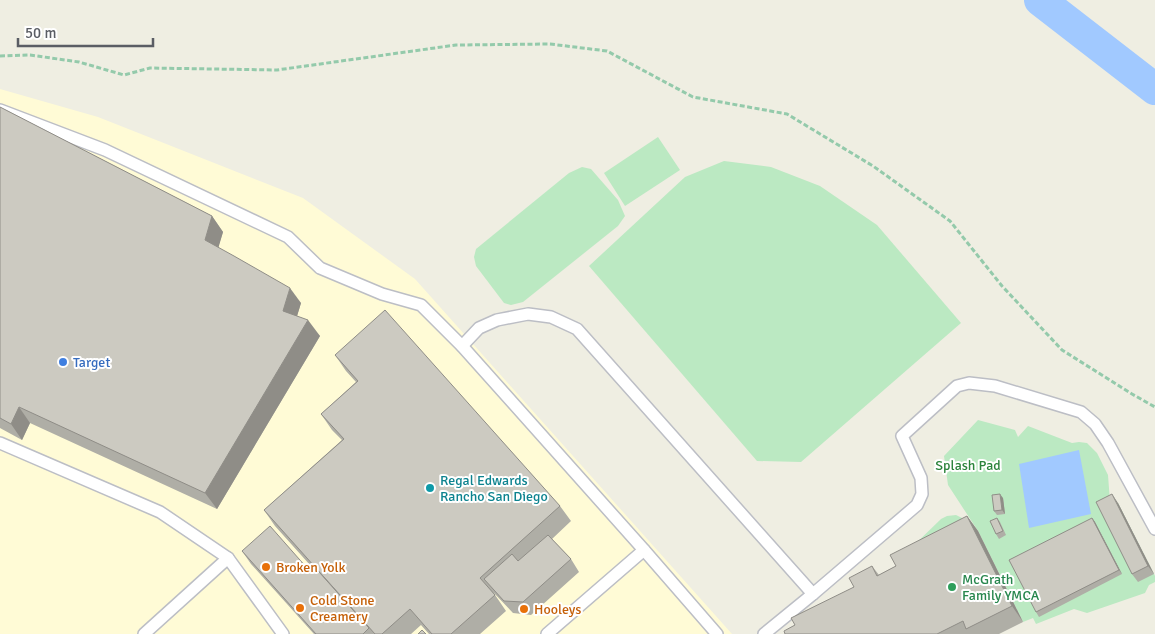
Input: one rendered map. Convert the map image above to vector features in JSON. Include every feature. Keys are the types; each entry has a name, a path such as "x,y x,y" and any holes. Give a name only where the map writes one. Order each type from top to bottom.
{"lane":[{"path":"0,110 105,150 288,237 320,268 382,294 421,305 462,346 717,634"},
{"path":"462,346 479,328 496,320 528,314 551,317 577,329 813,594"},
{"path":"764,634 917,505 922,494 921,478 902,436 957,386 969,383 995,386 1080,412 1095,424 1108,443 1155,529"},
{"path":"0,443 160,512 228,558 283,634"},
{"path":"547,634 644,550"},
{"path":"144,634 228,558"}],"path":[{"path":"0,56 30,55 79,62 124,75 150,68 277,70 456,45 550,44 607,51 693,96 788,114 873,166 950,221 1002,286 1062,350 1155,407"}],"shaded area":[{"path":"0,89 98,117 303,198 415,279 732,634 0,634"}],"green space":[{"path":"658,137 680,170 625,206 604,173"},
{"path":"724,161 771,167 820,186 877,225 961,323 801,462 757,461 589,266 685,177"},
{"path":"582,167 591,169 618,200 625,216 618,226 523,302 511,305 504,303 476,266 474,257 476,249 569,173"},
{"name":"Splash Pad","path":"978,420 1015,430 1018,437 1028,426 1072,443 1087,443 1097,453 1108,475 1110,502 1118,503 1155,576 1155,582 1149,585 1145,593 1087,613 1074,609 1036,624 1033,618 1023,622 978,531 948,485 944,456"},
{"path":"956,515 964,519 908,551 941,519"}],"water":[{"path":"1079,450 1091,514 1029,528 1019,464"}],"building":[{"path":"0,107 212,216 205,240 290,288 283,311 308,320 205,493 19,407 11,424 0,418"},
{"name":"Regal Edwards Rancho San Diego","path":"385,310 560,506 480,578 495,595 451,634 432,634 410,609 382,634 375,634 264,510 344,439 321,414 358,381 335,355"},
{"path":"1000,494 1002,510 994,511 992,495"},
{"path":"1112,494 1148,566 1132,574 1096,502"},
{"name":"McGrath Family YMCA","path":"967,516 1012,606 966,629 963,621 937,634 785,634 784,631 795,625 791,618 854,587 849,578 872,566 877,576 896,566 890,555"},
{"path":"997,518 1003,531 996,534 990,521"},
{"path":"1092,518 1119,570 1036,612 1009,560"},
{"path":"270,526 307,568 311,563 369,628 363,634 316,634 242,551"},
{"path":"548,535 571,559 523,602 504,601 484,579 512,554 518,561"},
{"path":"422,630 426,634 418,634"}],"waterway":[{"path":"1040,0 1155,89"}],"place":[{"name":"Target","path":"63,362"},
{"name":"Regal Edwards Rancho San Diego","path":"430,488"},
{"name":"Broken Yolk","path":"266,567"},
{"name":"McGrath Family YMCA","path":"952,587"},
{"name":"Cold Stone Creamery","path":"300,608"},
{"name":"Hooleys","path":"524,609"}]}
